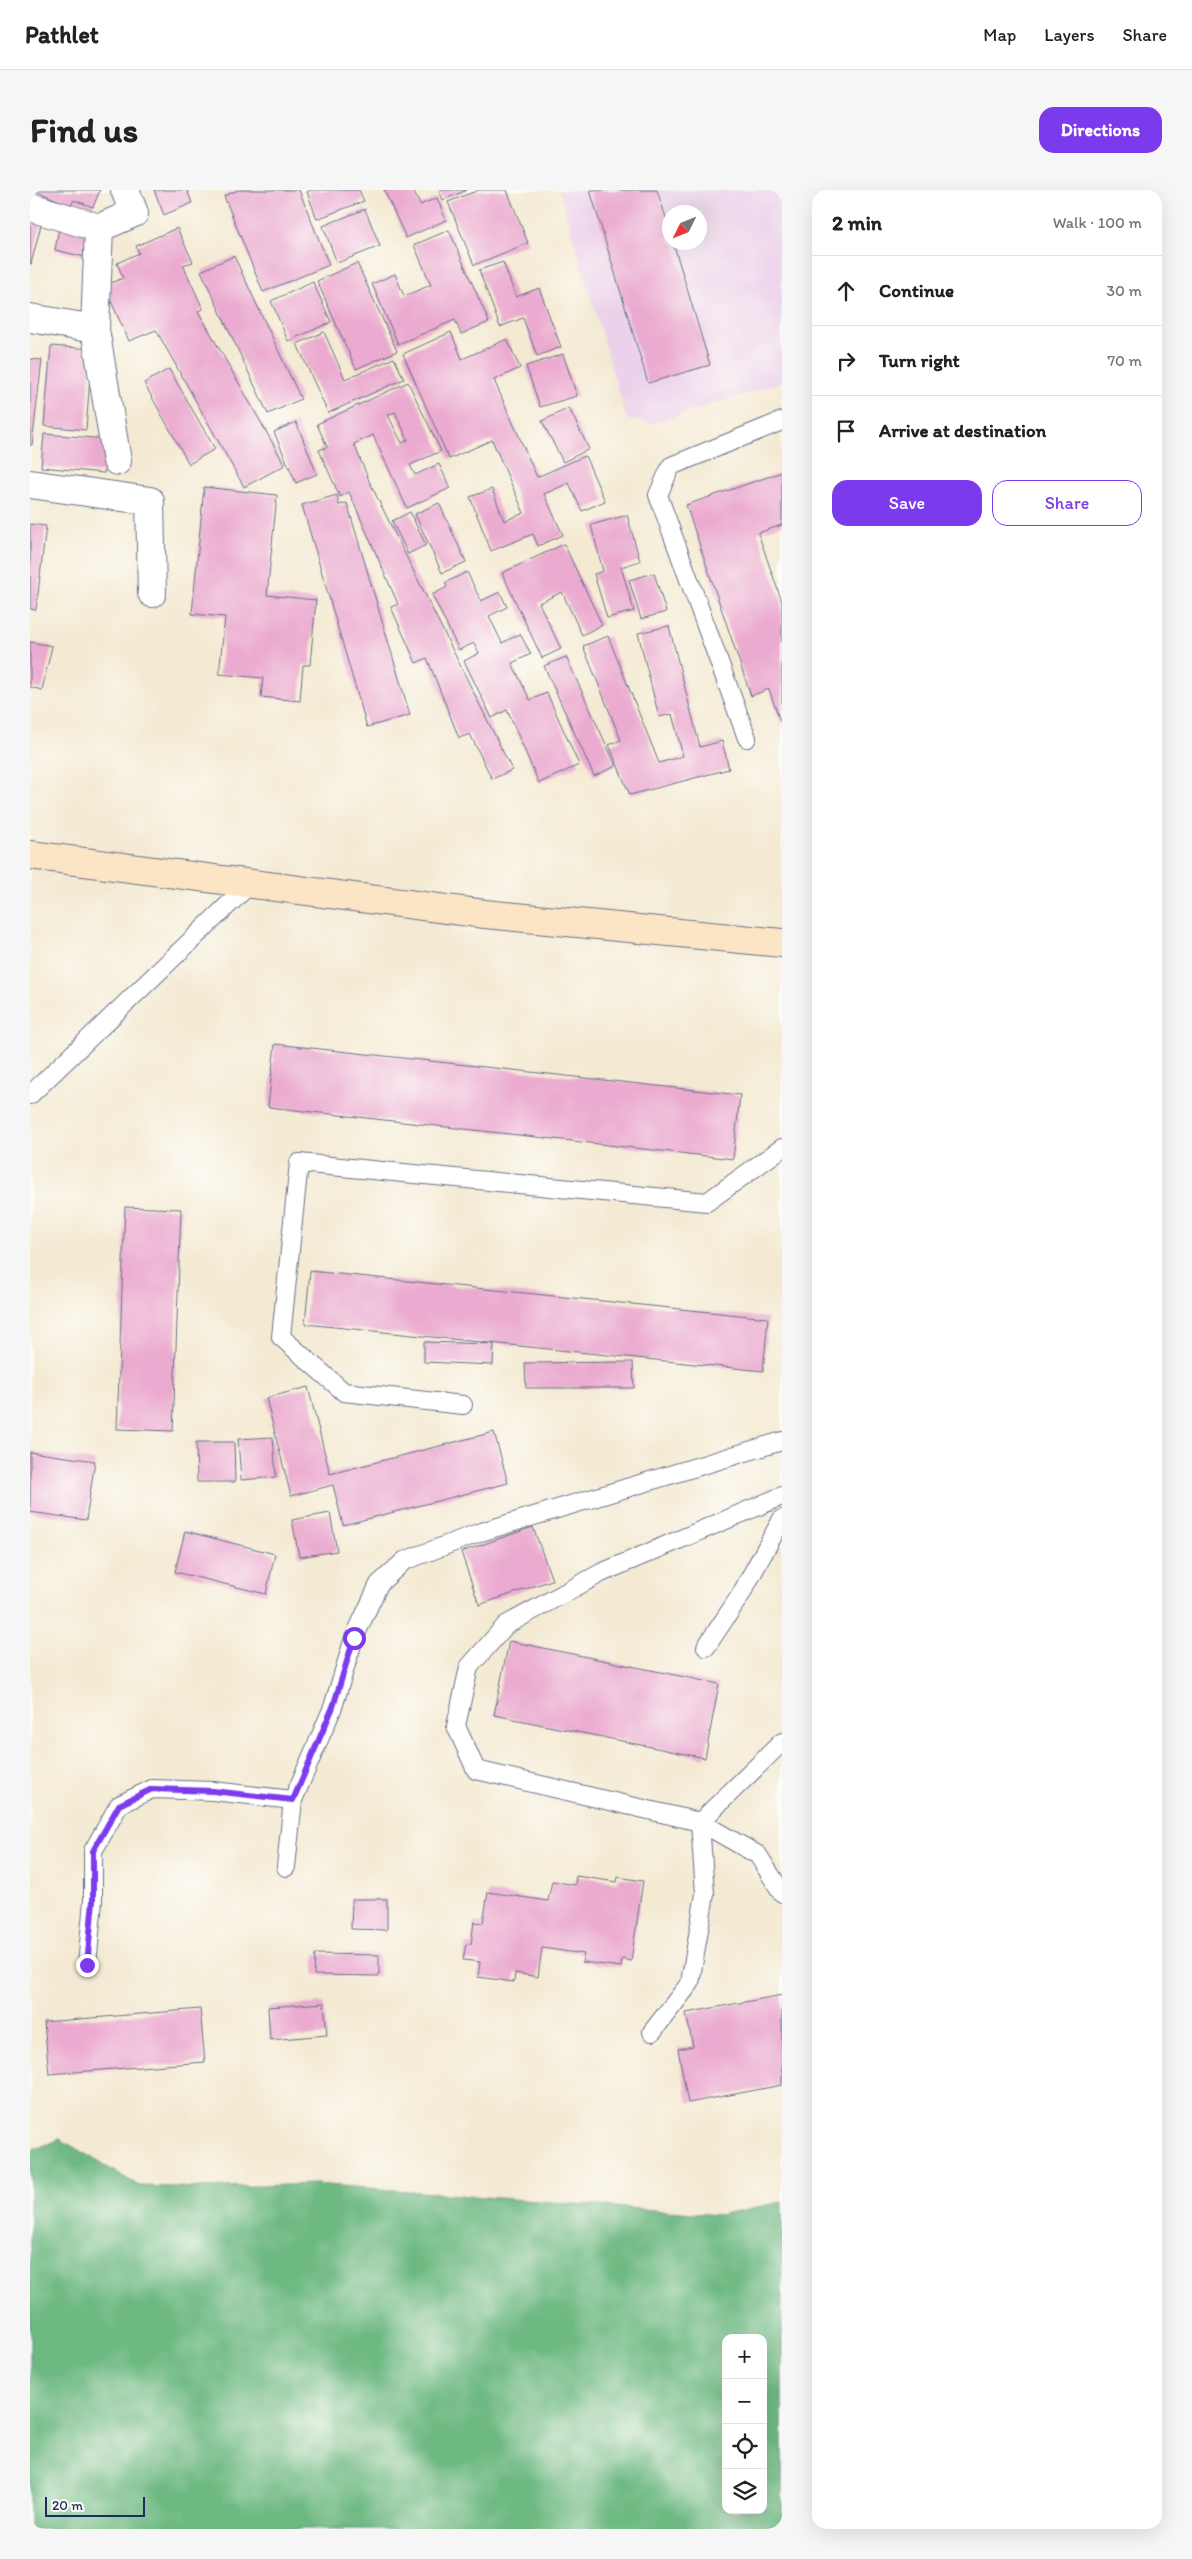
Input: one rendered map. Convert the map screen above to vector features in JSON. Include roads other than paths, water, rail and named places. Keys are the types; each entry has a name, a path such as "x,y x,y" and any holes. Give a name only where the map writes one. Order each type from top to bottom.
{"main road":[{"path":"30,855 485,914 782,943"}],"street":[{"path":"30,207 99,228 134,213 125,190"},
{"path":"99,228 95,329 117,461"},
{"path":"30,318 95,329"},
{"path":"30,484 150,501 152,593"}],"lane":[{"path":"747,738 658,494 671,466 782,421"},
{"path":"30,1095 250,884"},
{"path":"463,1405 344,1392 281,1337 298,1163 707,1202 782,1148"},
{"path":"286,1867 293,1800 333,1707 354,1638 379,1584 404,1561 481,1532 782,1441"},
{"path":"782,1496 601,1573 506,1625 469,1666 456,1726 476,1770 700,1822 758,1855 782,1893"},
{"path":"706,1646 740,1596 782,1519"},
{"path":"652,2032 690,1983 705,1894 700,1822 782,1742"},
{"path":"87,1965 93,1901 93,1851 119,1805 152,1789 213,1791 293,1800"}]}
